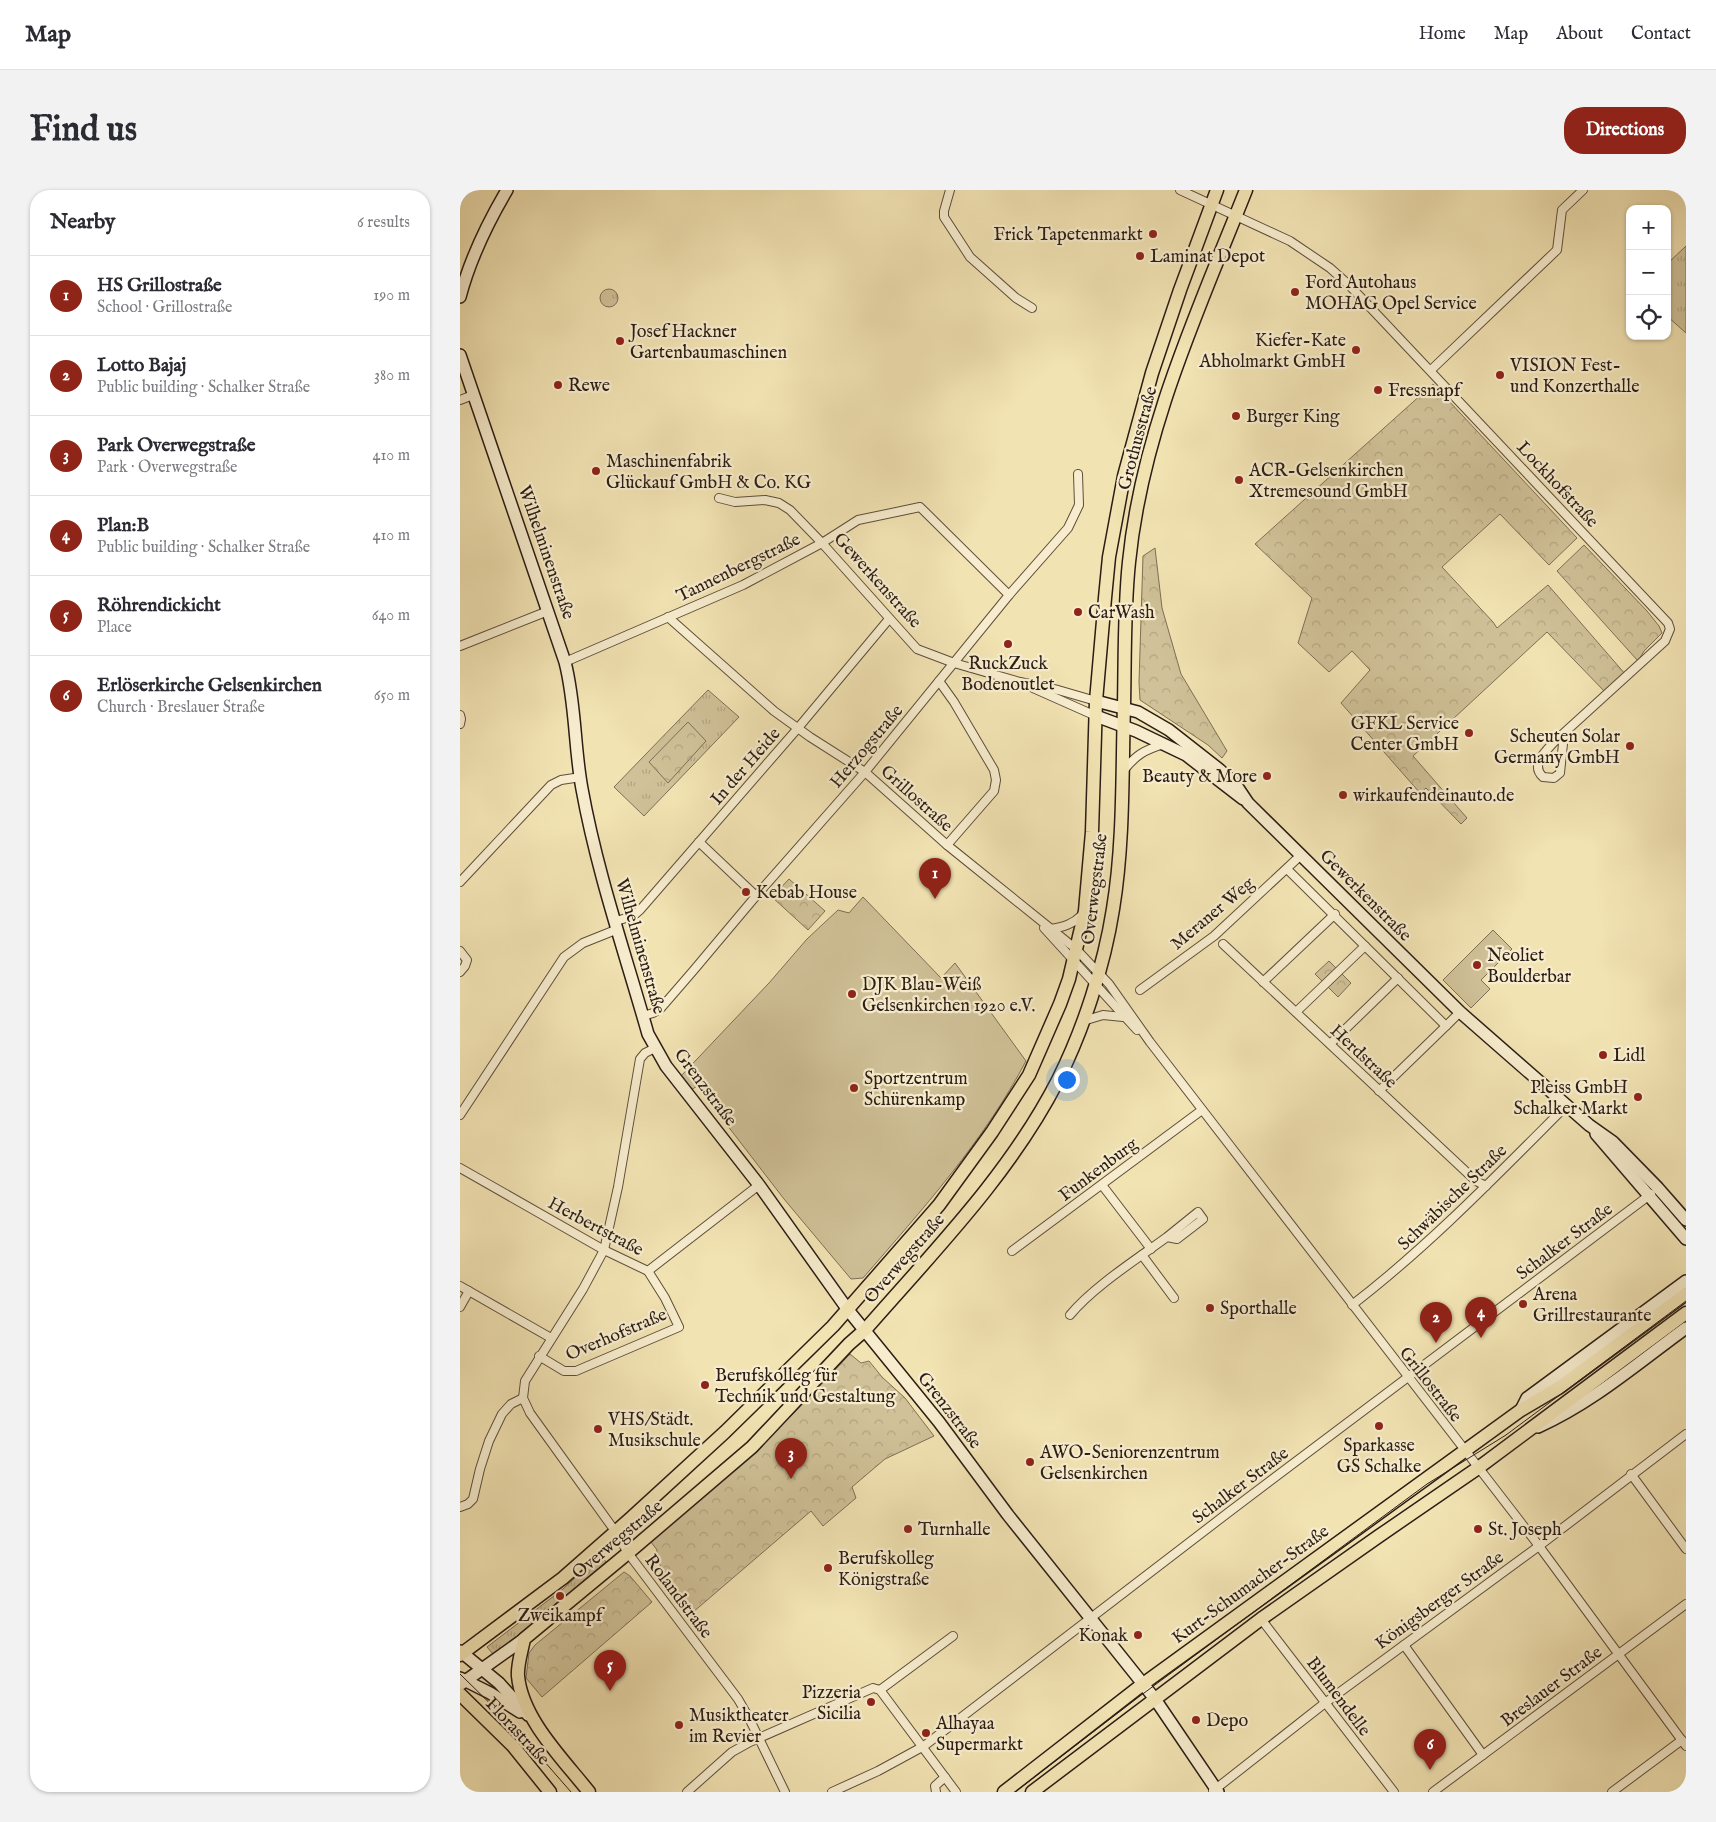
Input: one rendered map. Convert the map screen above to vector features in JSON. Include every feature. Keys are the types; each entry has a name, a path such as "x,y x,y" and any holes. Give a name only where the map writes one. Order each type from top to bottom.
{"main road":[{"name":"Grothusstraße","path":"1096,701 1109,557 1124,476 1152,373 1217,190"},
{"name":"Grothusstraße","path":"1124,708 1125,621 1129,563 1141,484 1157,422 1175,368 1246,190"},
{"name":"Overwegstraße","path":"461,1653 563,1578 725,1432 848,1310 939,1204 992,1132 1029,1075 1060,1004 1075,955 1085,911 1092,832 1096,701"},
{"name":"Overwegstraße","path":"524,1639 752,1447 849,1344 865,1330 979,1199 1023,1141 1059,1079 1083,1021 1105,950 1118,870 1124,708"},
{"name":"Kurt-Schumacher-Straße","path":"1004,1792 1143,1684 1521,1410 1560,1387 1686,1294"},
{"name":"Kurt-Schumacher-Straße","path":"1032,1792 1261,1619 1478,1468 1686,1313"},
{"name":"Florastraße","path":"524,1639 518,1676 520,1692 532,1720 590,1792"},
{"name":"Florastraße","path":"460,1694 513,1746 550,1792"}],"street":[{"path":"460,297 466,275 484,232 507,190"},
{"path":"950,190 944,217 970,257 1016,298 1032,308"},
{"name":"Lockhofstraße","path":"1180,190 1290,241 1330,268 1350,286 1431,370 1664,616 1670,629 1669,635 1665,640 1564,734"},
{"path":"1431,370 1558,250 1562,210 1583,190"},
{"name":"Wilhelminenstraße","path":"460,355 565,662 574,707 581,778 592,835 648,1034 656,1048"},
{"path":"460,400 473,395"},
{"name":"Herzogstraße","path":"643,1016 661,1008 694,971 756,896 865,772 1010,595 1068,528 1076,515 1080,498 1078,474"},
{"name":"Gewerkenstraße","path":"719,498 735,502 765,500 779,503 790,510 917,649 954,663 1020,682 1058,690 1138,712 1169,730 1209,760 1236,785 1248,803"},
{"name":"Tannenbergstraße","path":"565,662 743,585 822,543 858,520 920,507 1010,595"},
{"path":"460,646 548,611"},
{"name":"Grillostraße","path":"668,617 774,711 865,772 947,845 1050,928 1096,977 1123,1017 1150,1042"},
{"name":"In der Heide","path":"460,1115 564,957 583,942 636,914 889,620"},
{"path":"939,681 954,702 994,770 996,780 994,791 947,845"},
{"name":"Gewerkenstraße","path":"1020,682 1096,716 1122,725 1186,755 1248,803 1460,1012 1589,1125 1613,1142 1654,1192"},
{"path":"460,715 460,724"},
{"path":"1564,734 1560,773 1554,778 1543,778 1537,768 1539,759 1564,734"},
{"path":"1121,773 1143,751 1165,744"},
{"path":"461,881 551,785 561,780 581,778"},
{"path":"699,842 756,896"},
{"name":"Meraner Weg","path":"1140,990 1212,937 1301,855"},
{"name":"Gewerkenstraße","path":"1288,868 1446,1026"},
{"name":"Grillostraße","path":"1028,910 1096,977 1109,984 1150,1042 1538,1546 1684,1743"},
{"path":"1050,928 1063,927 1075,922 1085,911"},
{"path":"1263,982 1335,914"},
{"name":"Herdstraße","path":"1223,944 1476,1181 1486,1186"},
{"path":"1296,1012 1365,946"},
{"path":"460,952 467,960 460,972"},
{"path":"1330,1044 1398,978"},
{"path":"1380,1090 1460,1012"},
{"path":"1083,1021 1103,1014 1123,1017"},
{"path":"460,1507 468,1504 473,1499 489,1441 502,1414 511,1404 523,1398 525,1380 583,1289 604,1250 618,1187 640,1059 646,1053 656,1048"},
{"name":"Grenzstraße","path":"656,1048 666,1066 759,1185 848,1310 1155,1699 1215,1791"},
{"name":"Schwäbische Straße","path":"1352,1305 1391,1275 1486,1186 1567,1105"},
{"name":"Funkenburg","path":"1012,1251 1202,1110"},
{"name":"Herbertstraße","path":"460,1168 604,1250 648,1271 759,1185"},
{"path":"1102,1185 1151,1249"},
{"path":"1654,1192 1686,1220"},
{"path":"1654,1192 1686,1239"},
{"name":"Schalker Straße","path":"832,1792 878,1771 924,1746 1229,1512 1654,1192"},
{"path":"1070,1315 1082,1301 1167,1237"},
{"path":"1142,1255 1174,1298"},
{"name":"Overhofstraße","path":"539,1356 564,1371 576,1371 679,1327 665,1298 648,1271"},
{"name":"Kurt-Schumacher-Straße","path":"1521,1410 1527,1398 1686,1281"},
{"path":"460,1286 551,1338"},
{"path":"460,1306 469,1291"},
{"name":"Kurt-Schumacher-Straße","path":"1522,1434 1562,1417 1589,1400 1686,1328"},
{"name":"Rolandstraße","path":"523,1398 530,1413 628,1553 738,1699 785,1792"},
{"name":"Königsberger Straße","path":"1215,1791 1325,1703 1686,1434"},
{"path":"1632,1474 1686,1549"},
{"name":"Breslauer Straße","path":"1433,1792 1686,1604"},
{"name":"Blumendelle","path":"1261,1619 1394,1792"},
{"path":"687,1792 732,1752 759,1738 876,1689 953,1636"},
{"name":"Overwegstraße","path":"462,1681 524,1639"},
{"path":"1404,1645 1483,1755"},
{"name":"Florastraße","path":"461,1653 483,1668 519,1704 532,1720"},
{"path":"462,1681 490,1693 532,1720"},
{"path":"876,1689 924,1746 956,1792"},
{"path":"1612,1792 1684,1743"},
{"path":"936,1792 935,1786 945,1776"}],"green space":[{"path":"1686,246 1686,333 1671,320 1671,260"},
{"path":"609,289 615,292 618,298 615,304 609,307 603,304 600,298 603,292"},
{"path":"1433,384 1577,538 1549,565 1500,514 1442,567 1497,628 1548,585 1626,675 1606,693 1547,632 1413,756 1467,818 1461,824 1426,788 1420,793 1341,703 1370,670 1352,651 1329,672 1298,643 1312,598 1255,544"},
{"path":"1584,545 1659,626 1662,633 1644,651 1638,661 1557,571"},
{"path":"1155,548 1162,608 1181,674 1227,751 1222,758 1208,745 1140,700 1143,556"},
{"path":"708,690 739,717 644,816 614,787"},
{"path":"688,722 706,741 668,783 649,762"},
{"path":"789,879 825,911 808,930 772,897"},
{"name":"Sportzentrum Schürenkamp","path":"863,897 941,978 955,963 1026,1061 991,1119 951,1174 863,1278 851,1279 784,1199 697,1086 691,1090 680,1077 769,983 807,939 838,910 849,913"},
{"name":"Neoliet Boulderbar","path":"1493,930 1512,949 1481,980 1490,989 1471,1008 1443,980"},
{"path":"1329,961 1351,983 1338,997 1315,974"},
{"path":"850,1354 861,1363 869,1361 882,1377 905,1398 934,1436 885,1459 852,1487 856,1498 823,1526 811,1511 692,1613 656,1559 657,1550 651,1542 792,1415"},
{"path":"600,1554 606,1562 498,1652 493,1654 487,1647 563,1589"},
{"path":"624,1572 630,1576 652,1602 542,1697 526,1678 529,1653 535,1645"}],"tram line":[{"path":"1015,1792 1140,1696 1427,1484 1506,1435 1686,1301"},
{"path":"460,1674 517,1730 571,1792"}],"place":[{"name":"Frick Tapetenmarkt","path":"1153,234"},
{"name":"Laminat Depot","path":"1140,256"},
{"name":"Ford Autohaus MOHAG Opel Service","path":"1295,292"},
{"name":"Josef Hackner Gartenbaumaschinen","path":"620,341"},
{"name":"Kiefer-Kate Abholmarkt GmbH","path":"1356,350"},
{"name":"VISION Fest- und Konzerthalle","path":"1500,375"},
{"name":"Rewe","path":"558,385"},
{"name":"Fressnapf","path":"1378,390"},
{"name":"Burger King","path":"1236,416"},
{"name":"Maschinenfabrik Glückauf GmbH & Co. KG","path":"596,471"},
{"name":"ACR-Gelsenkirchen Xtremesound GmbH","path":"1239,480"},
{"name":"CarWash","path":"1078,612"},
{"name":"RuckZuck Bodenoutlet","path":"1008,644"},
{"name":"GFKL Service Center GmbH","path":"1469,733"},
{"name":"Scheuten Solar Germany GmbH","path":"1630,746"},
{"name":"Beauty & More","path":"1267,776"},
{"name":"wirkaufendeinauto.de","path":"1343,795"},
{"name":"Kebab House","path":"746,892"},
{"name":"HS Grillostraße","path":"935,899"},
{"name":"Neoliet Boulderbar","path":"1477,965"},
{"name":"DJK Blau-Weiß Gelsenkirchen 1920 e.V.","path":"852,994"},
{"name":"Lidl","path":"1603,1055"},
{"name":"Sportzentrum Schürenkamp","path":"854,1088"},
{"name":"Pleiss GmbH Schalker Markt","path":"1638,1097"},
{"name":"Arena Grillrestaurante","path":"1523,1304"},
{"name":"Sporthalle","path":"1210,1308"},
{"name":"Plan:B","path":"1481,1338"},
{"name":"Lotto Bajaj","path":"1436,1343"},
{"name":"Berufskolleg für Technik und Gestaltung","path":"705,1385"},
{"name":"Sparkasse GS Schalke","path":"1379,1426"},
{"name":"VHS/Städt. Musikschule","path":"598,1429"},
{"name":"AWO-Seniorenzentrum Gelsenkirchen","path":"1030,1462"},
{"name":"Park Overwegstraße","path":"791,1479"},
{"name":"Turnhalle","path":"908,1529"},
{"name":"St. Joseph","path":"1478,1529"},
{"name":"Berufskolleg Königstraße","path":"828,1568"},
{"name":"Zweikampf","path":"560,1596"},
{"name":"Konak","path":"1138,1635"},
{"name":"Röhrendickicht","path":"610,1691"},
{"name":"Pizzeria Sicilia","path":"871,1702"},
{"name":"Depo","path":"1196,1720"},
{"name":"Musiktheater im Revier","path":"679,1725"},
{"name":"Alhayaa Supermarkt","path":"926,1733"},
{"name":"Erlöserkirche Gelsenkirchen","path":"1430,1770"}]}
